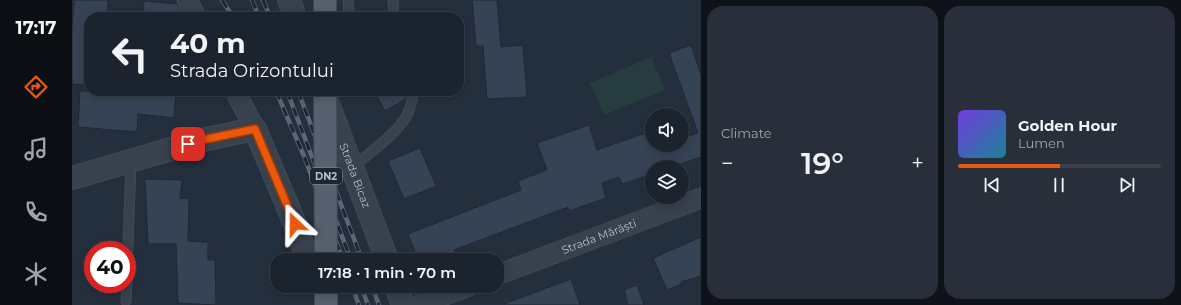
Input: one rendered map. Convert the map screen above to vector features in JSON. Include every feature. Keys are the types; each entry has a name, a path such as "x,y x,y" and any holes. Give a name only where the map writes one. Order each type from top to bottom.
{"main road":[{"path":"325,0 325,12"},
{"name":"DN2","path":"324,96 326,253"},
{"path":"325,305 326,293"}],"street":[{"path":"187,0 193,12"},
{"path":"289,0 293,12"},
{"path":"238,96 255,129 295,224 305,253"},
{"name":"Strada Bicaz","path":"326,96 383,253"},
{"path":"72,178 202,140 255,129"},
{"name":"Strada Mărăști","path":"504,272 701,198"},
{"path":"321,293 325,305"},
{"path":"399,293 403,305"},
{"path":"419,305 451,293"}],"lane":[{"path":"348,0 349,12"},
{"path":"393,0 394,12"},
{"path":"352,167 395,132 407,115 413,96"},
{"path":"128,241 131,161"},
{"path":"126,293 126,301"}],"green space":[{"path":"651,57 665,90 604,115 590,83"}],"building":[{"path":"74,0 108,0 107,12 84,12 84,85 72,84 72,29"},
{"path":"472,0 497,0 501,47 523,45 527,97 487,99 483,46 476,46"},
{"path":"144,1 177,4 181,12 143,12"},
{"path":"691,45 701,75 701,157 689,161 645,160 645,176 622,184 619,177 602,183 606,198 569,211 568,207 454,250 455,253 415,253 408,234 521,190 518,181 547,170 537,143 589,125 597,150 645,133 645,152 689,152 689,136 698,133 669,53"},
{"path":"80,91 84,91 84,96 176,96 174,118 138,114 137,132 78,127"},
{"path":"377,96 406,96 406,99 385,111"},
{"path":"420,148 436,186 404,199 388,161"},
{"path":"145,179 182,180 180,198 189,199 188,241 208,242 208,260 215,260 216,305 178,303 176,244 148,244"},
{"path":"701,237 701,276 681,282 682,284 667,290 653,258"},
{"path":"571,279 580,305 504,305 504,304"},
{"path":"637,285 644,305 628,305 624,290"}],"railway":[{"path":"222,0 230,12"},
{"path":"252,0 257,12"},
{"path":"263,0 268,12"},
{"path":"278,96 304,156 340,253"},
{"path":"289,96 348,253"},
{"path":"300,96 359,253"},
{"path":"355,293 359,305"},
{"path":"364,293 368,305"},
{"path":"375,293 379,305"}],"route":[{"path":"188,144 255,129 295,224"}]}
